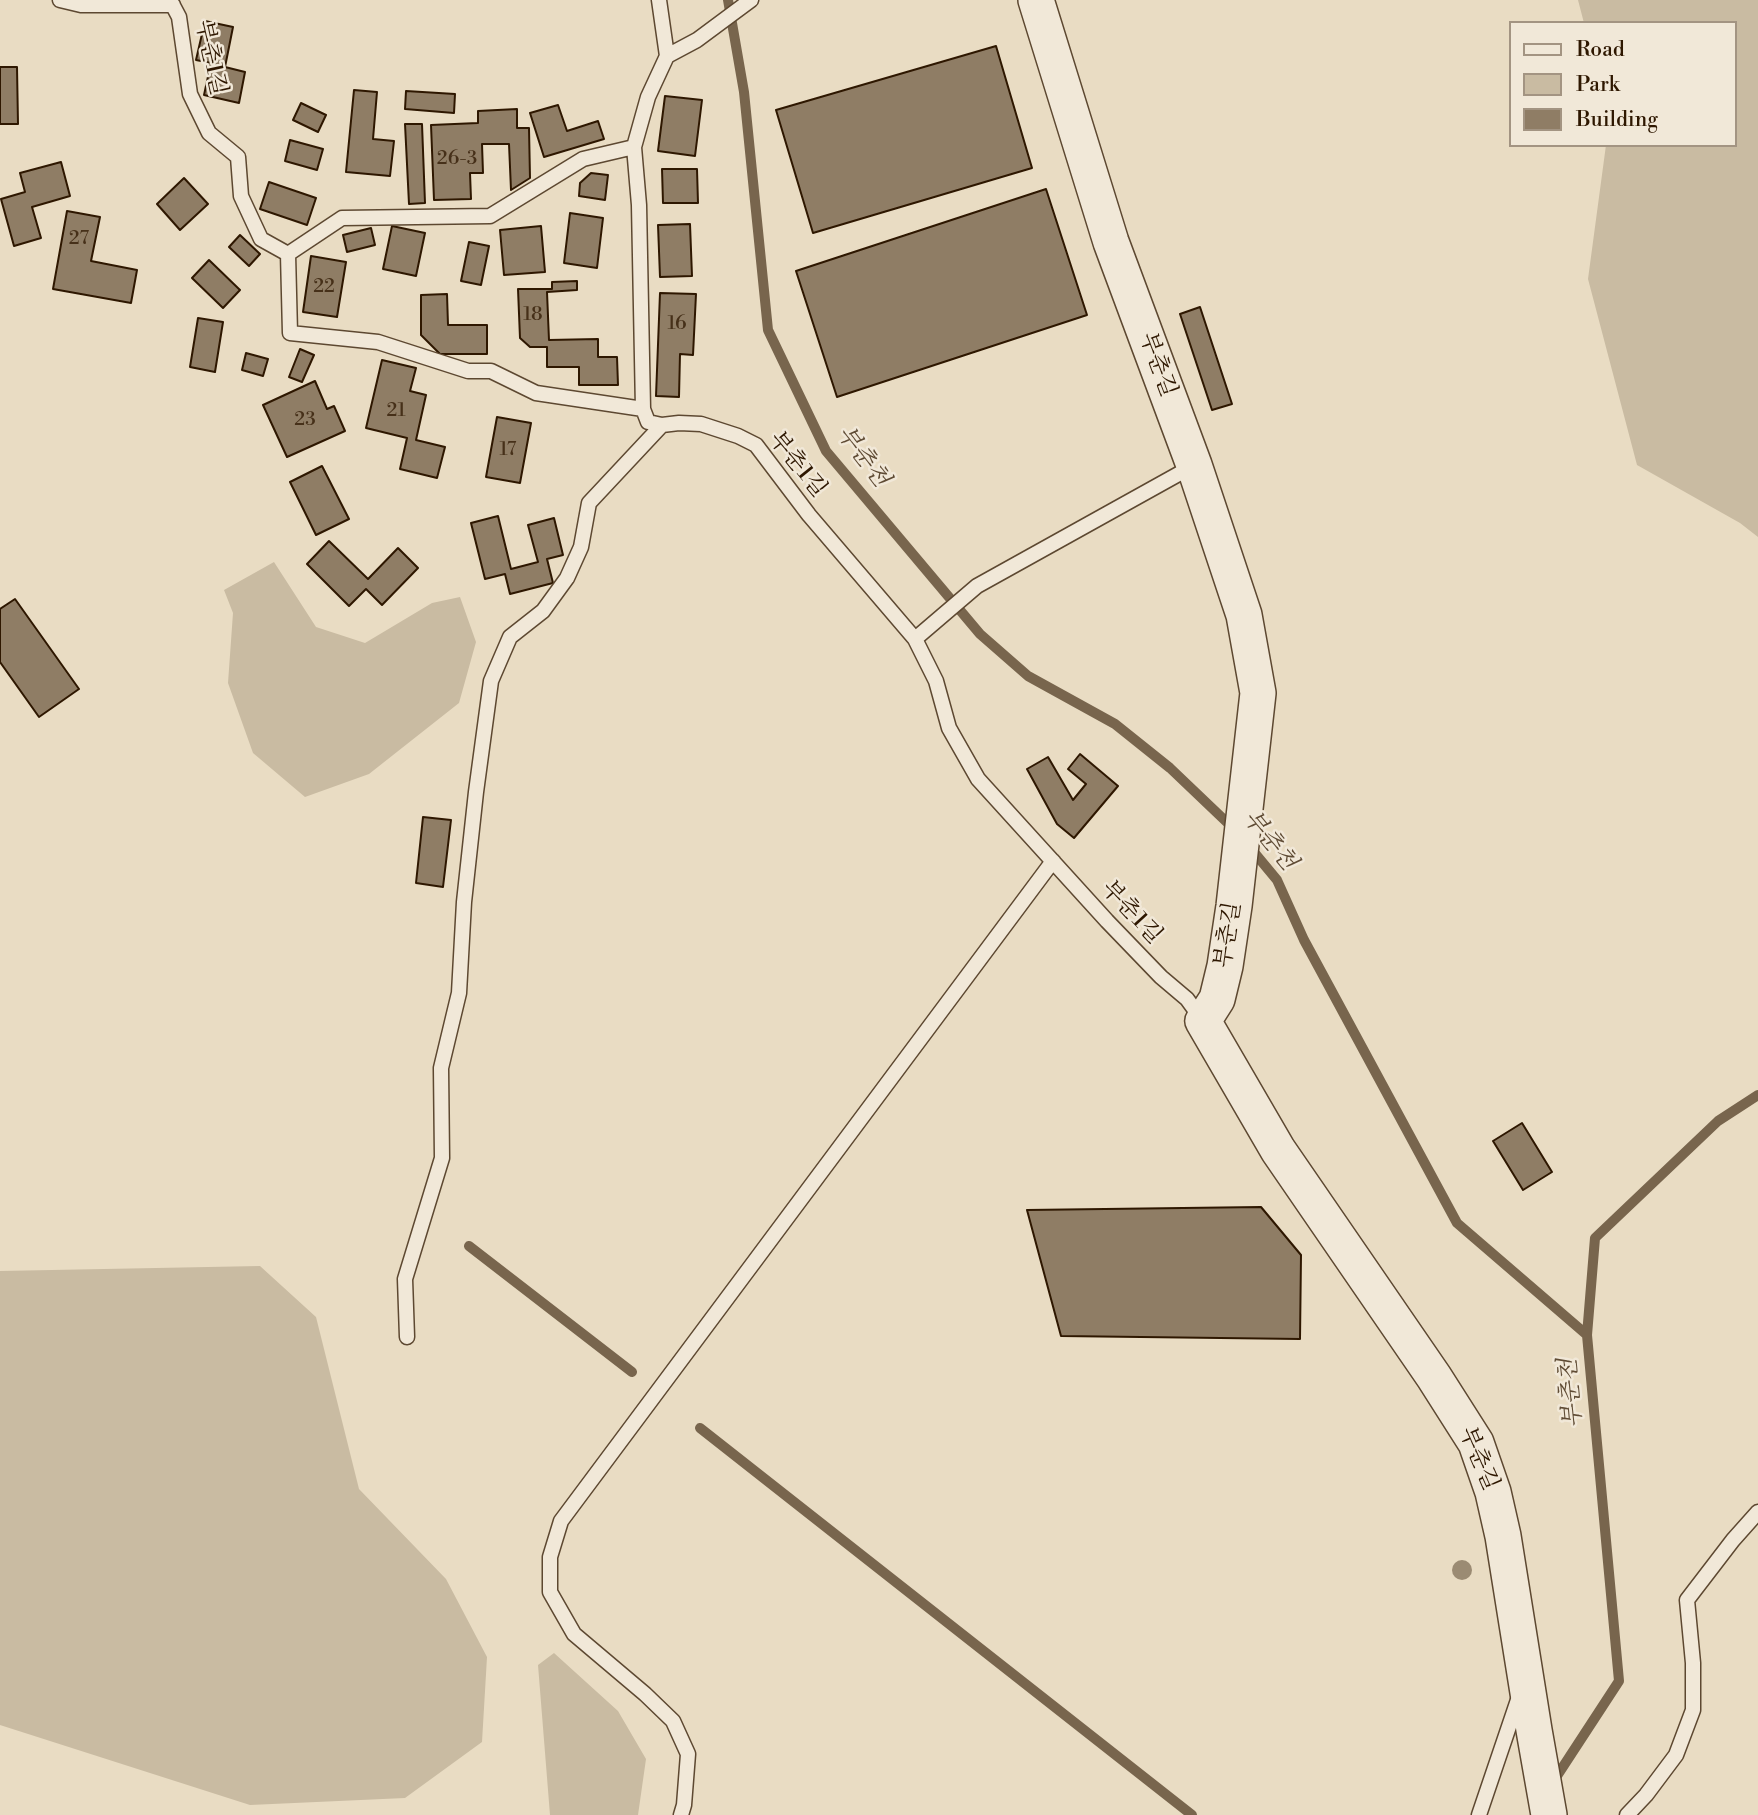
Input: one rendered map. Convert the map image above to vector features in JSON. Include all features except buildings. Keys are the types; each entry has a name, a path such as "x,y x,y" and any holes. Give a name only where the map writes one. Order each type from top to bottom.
{"street":[{"name":"부춘길","path":"1036,0 1111,242 1194,465 1244,615 1258,692 1225,967 1217,999 1203,1021 1278,1150 1476,1443 1496,1503 1503,1536 1549,1815"}],"lane":[{"path":"60,0 81,5 172,2"},
{"path":"659,0 667,56 649,97 634,147 639,205 643,409 649,422 662,425"},
{"path":"667,56 697,40 751,0"},
{"name":"부춘1길","path":"172,2 179,17 190,94 209,133 238,157 241,196 261,239 288,254"},
{"path":"634,147 583,159 490,216 342,218 288,254 290,333 378,342 468,372 491,371 536,393 643,409"},
{"name":"부춘1길","path":"662,425 701,424 756,445 809,514 915,639 936,681 949,728 978,779 1161,977 1187,999 1203,1021"},
{"path":"407,1337 405,1279 442,1158 441,1068 459,993 464,902 491,681 510,637 542,611 566,578 581,547 589,503 662,425"},
{"path":"915,639 977,586 1194,465"},
{"path":"681,1815 688,1754 673,1721 645,1693 574,1634 550,1592 550,1557 561,1521 1053,861"},
{"path":"1627,1815 1676,1755 1693,1710 1693,1663 1687,1600 1758,1512"},
{"path":"1479,1815 1525,1678"}],"green space":[{"path":"1578,0 1758,0 1758,537 1740,523 1637,465 1588,279 1606,147 1737,147 1737,21 1583,21"},
{"path":"274,562 316,627 365,643 432,603 460,597 476,642 459,703 369,774 305,797 253,753 228,683 233,613 224,590"},
{"path":"260,1266 316,1317 359,1489 446,1579 487,1657 482,1742 405,1798 250,1805 0,1725 0,1271"},
{"path":"554,1653 618,1711 646,1759 638,1815 550,1815 538,1665"}],"waterway":[{"name":"부춘천","path":"728,0 744,92 768,330 826,451 980,634 1028,676 1115,724 1170,768 1235,830"},
{"name":"부춘천","path":"1248,845 1277,880 1304,940 1457,1223 1587,1335 1619,1681 1553,1782"},
{"path":"1587,1335 1595,1238 1718,1121 1758,1095"},
{"path":"469,1246 632,1372"},
{"path":"700,1428 1192,1815"}]}
